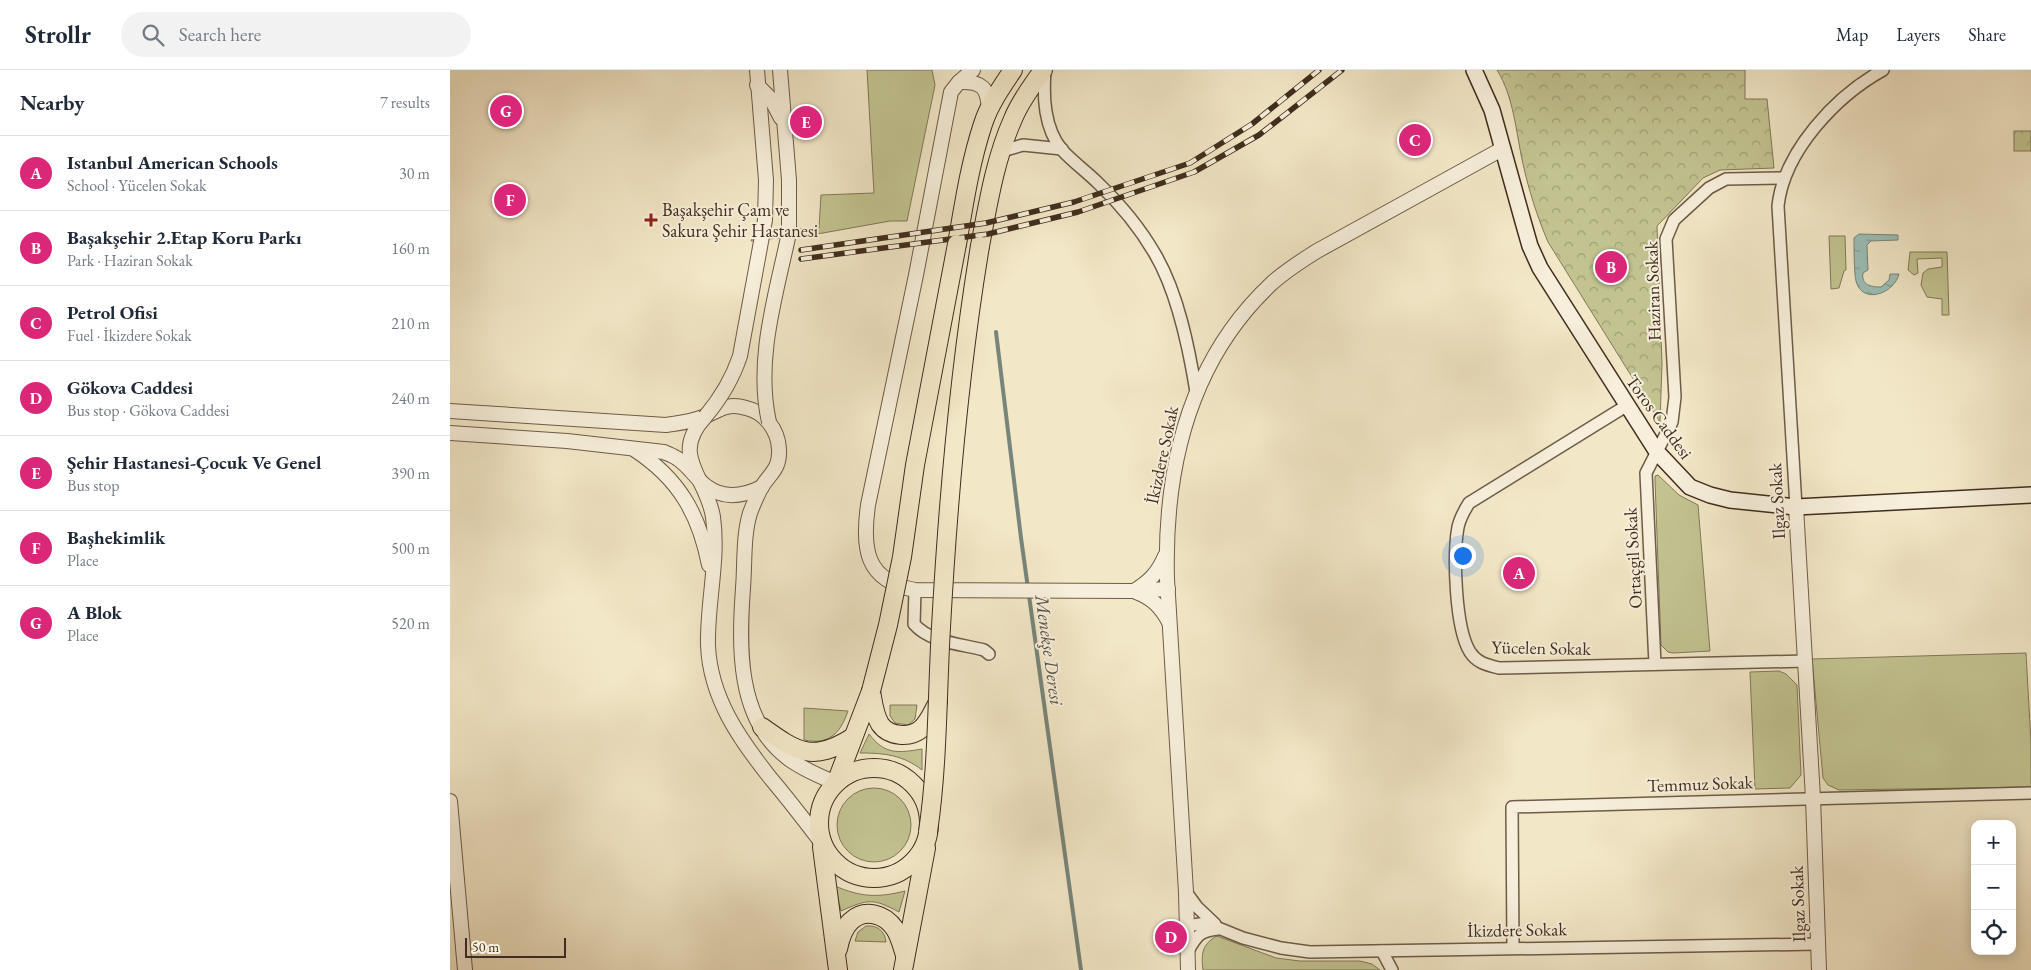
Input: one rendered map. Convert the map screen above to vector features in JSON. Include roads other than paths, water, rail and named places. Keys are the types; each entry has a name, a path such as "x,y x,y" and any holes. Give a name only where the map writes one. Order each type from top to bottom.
{"main road":[{"path":"836,783 871,690 888,625 902,556 915,465 971,165 984,122 1001,88 1013,70"},
{"path":"904,963 934,792 944,583 953,465 962,370 980,246 989,200 1012,119 1026,94 1044,70"},
{"name":"Toros Caddesi","path":"1474,73 1492,110 1530,246 1540,268 1657,452 1690,487 1710,495 1767,505 1796,507 2031,495"},
{"path":"871,690 875,713 882,726 894,735 911,734 922,728 930,718 938,702"},
{"path":"762,728 788,746 803,752 839,747 853,737"},
{"path":"821,842 830,858 844,870 861,877 879,879 897,874 912,864 923,849 928,832 929,815 923,799 914,785 900,774 884,769 866,768 850,773 836,783 826,796 820,810 818,827 837,962"},
{"path":"837,962 842,934 851,920 866,913 882,916 895,928 904,963"}],"street":[{"path":"711,580 715,566 712,515 707,495 691,464 689,451 691,438 696,426 722,397 734,374 740,356 765,220 766,180 756,70"},
{"path":"780,70 789,180 790,221 765,352 763,384 769,422 776,435 779,449 778,463 772,476 762,487 749,518 740,653 749,698 762,728 774,746 808,771 836,783"},
{"path":"973,70 951,92 916,275 868,505 865,527 866,548 874,567 885,580 902,588 914,590 1126,591 1168,589"},
{"path":"1044,70 1046,112 1054,135 1062,150 1103,188 1136,225 1156,256 1171,290 1182,326 1191,361 1196,392"},
{"name":"Ilgaz Sokak","path":"1819,970 1806,661 1778,206 1784,178 1794,159 1826,115 1845,96 1867,79 1883,70"},
{"path":"959,82 976,82 982,87 987,92 989,111"},
{"path":"757,85 771,99 785,126"},
{"path":"1002,152 1023,145 1062,150"},
{"name":"İkizdere Sokak","path":"1188,970 1186,892 1166,551 1169,499 1175,465 1182,433 1196,392 1205,373 1230,332 1270,285 1289,269 1317,251 1502,149"},
{"name":"Haziran Sokak","path":"1657,452 1672,422 1675,397 1666,239 1674,220 1709,188 1726,179 1784,178"},
{"path":"766,205 782,210 790,221"},
{"path":"450,411 666,425 705,417 717,409 731,406 745,407 758,413 769,422"},
{"name":"Yücelen Sokak","path":"1626,406 1469,503 1463,512 1458,526 1456,546 1459,613 1464,640 1470,654 1482,664 1499,668 1806,661"},
{"path":"451,434 567,441 664,452 678,459 706,486 719,494 734,496 748,494 762,487"},
{"path":"634,449 660,469 684,497 694,514 704,539 711,580 708,647 722,703 740,739 821,842"},
{"name":"Ortaçgil Sokak","path":"1655,664 1646,473 1657,452"},
{"path":"1126,591 1153,578 1160,568 1166,551"},
{"path":"914,590 914,624 920,632 984,650 989,654"},
{"path":"1126,591 1144,595 1156,603 1170,622"},
{"name":"Temmuz Sokak","path":"1514,948 1512,808 2031,793"},
{"path":"450,801 465,970"},
{"path":"1186,892 1197,907 1220,929"},
{"path":"1187,926 1206,923 1220,929"},
{"path":"1188,950 1199,934 1205,931 1220,929"},
{"name":"İkizdere Sokak","path":"1220,929 1243,938 1281,948 1310,952 1818,944"},
{"path":"1382,951 1392,970"}],"water":[{"path":"1859,234 1898,235 1898,240 1871,241 1867,245 1868,270 1863,273 1865,283 1870,286 1881,287 1889,280 1890,274 1899,274 1891,287 1878,294 1871,295 1865,293 1859,288 1856,281 1854,238"}],"waterway":[{"name":"Menekşe Deresi","path":"996,332 1021,538 1081,970"}],"railway":[{"path":"801,250 986,223 1074,202 1190,163 1252,124 1319,70"},
{"path":"801,259 988,234 1078,212 1194,172 1259,135 1342,70"}],"place":[{"name":"A Blok","path":"506,111"},
{"name":"Şehir Hastanesi-Çocuk Ve Genel","path":"806,122"},
{"name":"Petrol Ofisi","path":"1415,140"},
{"name":"Başhekimlik","path":"510,200"},
{"name":"Başakşehir Çam ve Sakura Şehir Hastanesi","path":"651,220"},
{"name":"Başakşehir 2.Etap Koru Parkı","path":"1611,267"},
{"name":"Istanbul American Schools","path":"1519,573"},
{"name":"Gökova Caddesi","path":"1171,937"}]}
